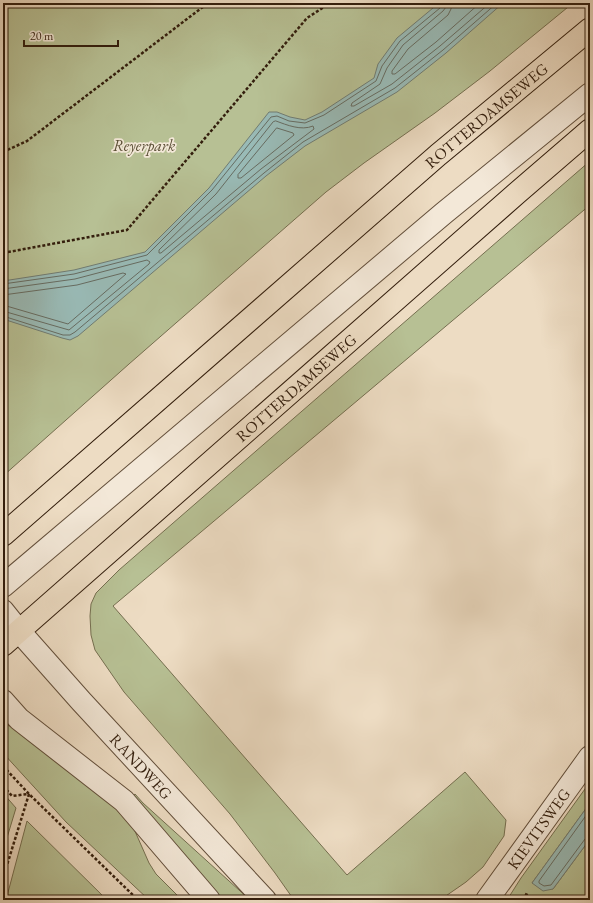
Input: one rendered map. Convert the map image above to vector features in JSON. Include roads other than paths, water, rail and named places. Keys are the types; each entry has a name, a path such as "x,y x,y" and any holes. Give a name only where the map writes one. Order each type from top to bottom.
{"main road":[{"name":"ROTTERDAMSEWEG","path":"3,535 438,155 590,29"},
{"name":"ROTTERDAMSEWEG","path":"11,638 590,130"}],"street":[{"path":"3,586 438,218 590,94"},
{"name":"RANDWEG","path":"3,611 11,638 81,701 265,900"},
{"path":"3,701 19,719 124,801 209,900"},
{"name":"KIEVITSWEG","path":"487,900 590,756"}],"water":[{"path":"439,3 503,3 446,53 397,92 305,146 266,176 78,336 70,340 3,319 3,281 74,270 145,252 209,188 269,112 277,112 290,117 305,120 322,112 374,78 378,64 397,38"},
{"path":"590,803 590,839 553,889 543,891 532,883"}],"park label":[{"name":"Reyerpark","path":"144,145"}]}
